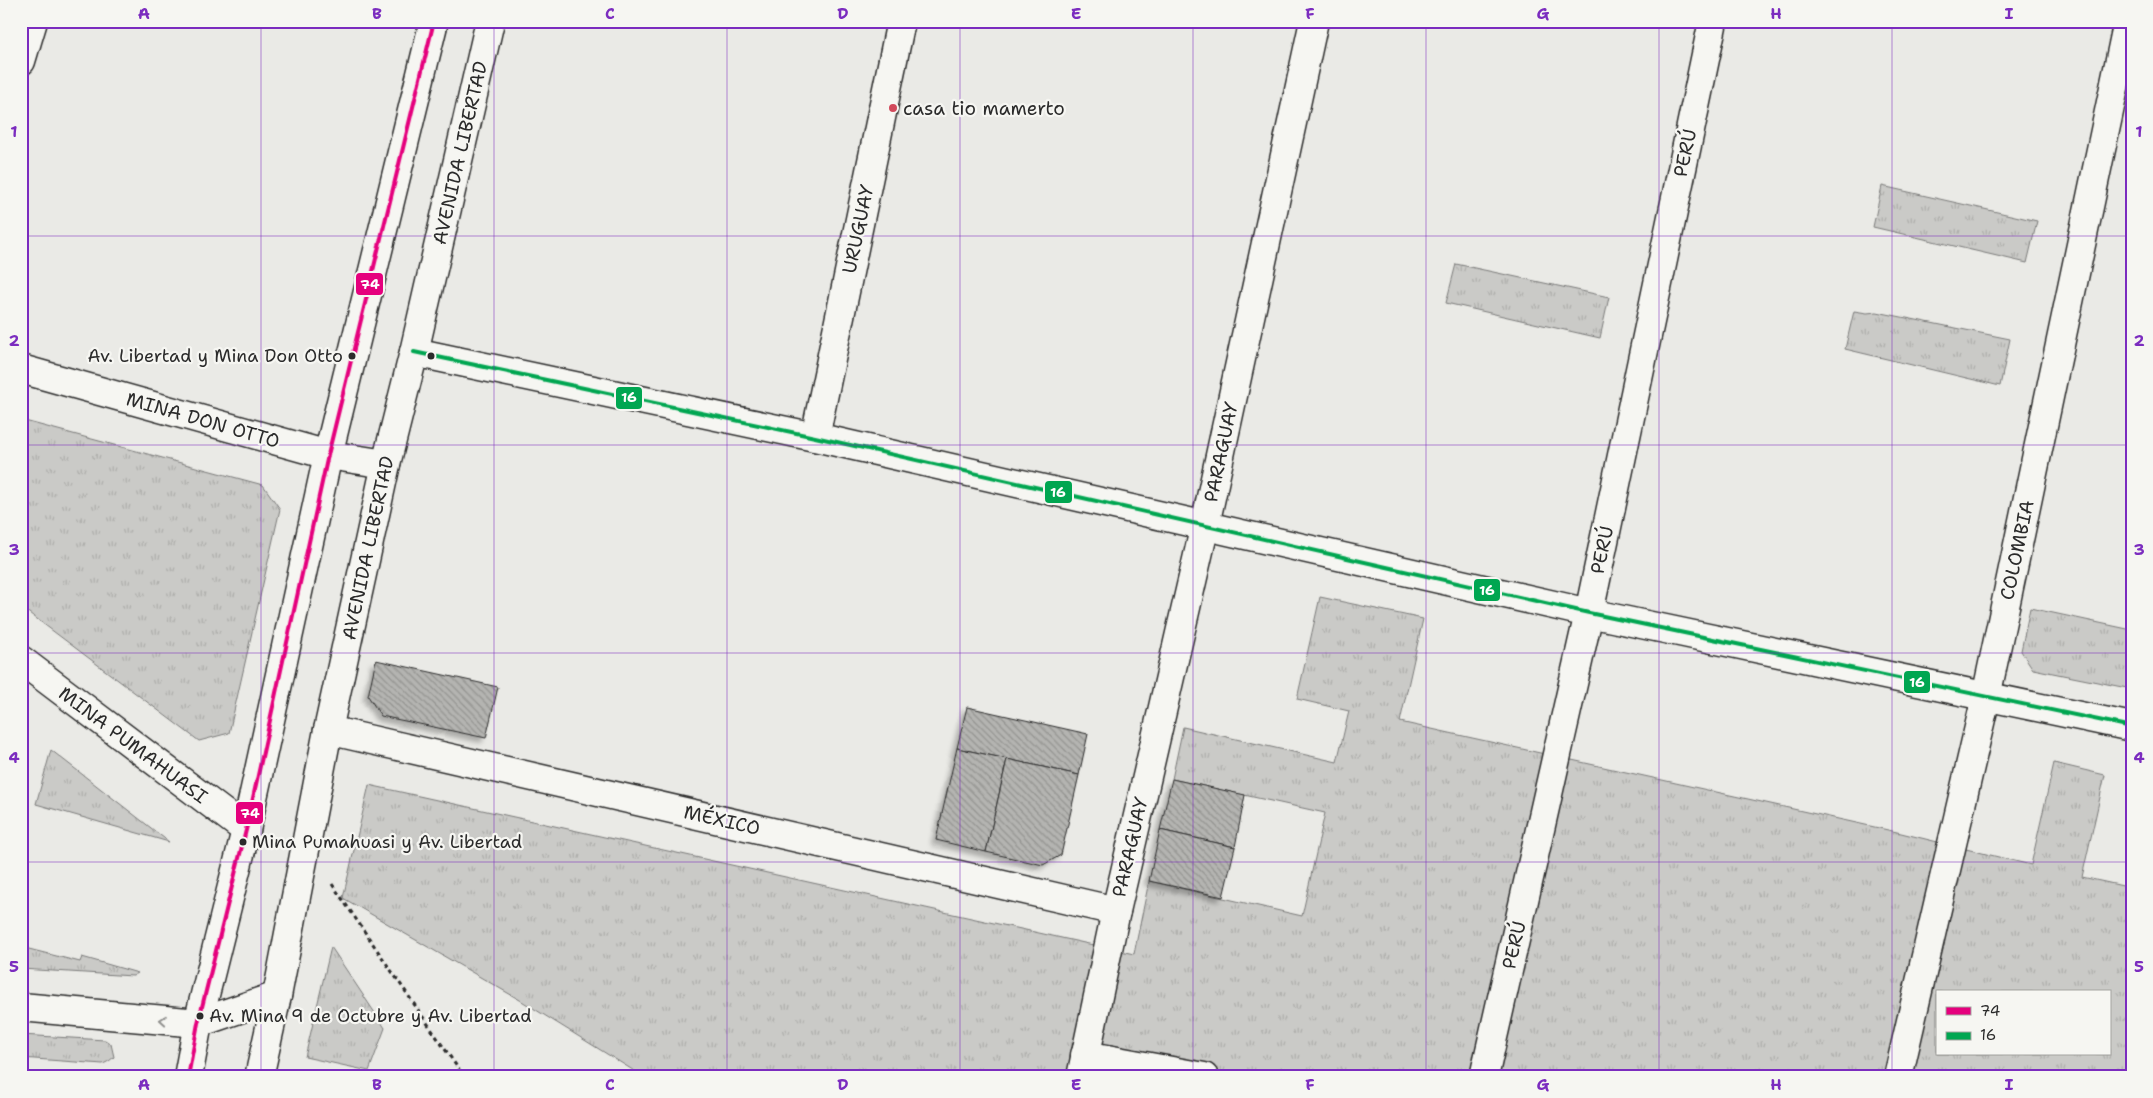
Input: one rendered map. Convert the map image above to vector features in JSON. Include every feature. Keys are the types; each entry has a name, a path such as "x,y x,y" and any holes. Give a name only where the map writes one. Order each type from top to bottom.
{"street":[{"path":"21,61 33,21"},
{"path":"188,1077 198,1023 246,830 328,455 434,21"},
{"name":"AVENIDA LIBERTAD","path":"256,1076 277,996 328,730 386,464 414,352 490,21"},
{"name":"URUGUAY","path":"815,437 901,21"},
{"name":"PARAGUAY","path":"1083,1066 1116,911 1205,525 1314,21"},
{"name":"PERÚ","path":"1484,1077 1588,613 1713,21"},
{"name":"COLOMBIA","path":"1898,1077 1986,698 2128,21"},
{"path":"414,352 815,437 1588,613 1986,698 2132,727"},
{"name":"MINA DON OTTO","path":"21,369 328,455 386,464"},
{"name":"MINA PUMAHUASI","path":"21,660 246,830"},
{"name":"MÉXICO","path":"328,730 1116,911"},
{"path":"21,1007 198,1023 277,996"},
{"path":"1083,1066 1204,1077"}],"path":[{"path":"305,857 332,884 464,1077"}],"green space":[{"path":"1882,186 2037,221 2027,263 1873,227"},
{"path":"1456,264 1609,297 1600,338 1446,303"},
{"path":"1854,311 1877,312 2010,339 2000,386 1845,349"},
{"path":"21,420 263,485 280,509 229,733 199,741 21,607"},
{"path":"1320,597 1423,619 1400,722 1897,832 2031,865 2054,763 2105,775 2082,877 2132,888 2132,1077 644,1077 520,1000 343,898 369,785 1134,954 1149,881 1302,916 1325,813 1172,779 1183,727 1337,762 1349,711 1297,699"},
{"path":"2030,608 2132,630 2132,689 2033,669 2021,651"},
{"path":"51,750 169,842 36,804"},
{"path":"21,947 80,962 82,957 138,973 133,976 21,969"},
{"path":"331,947 385,1028 369,1071 305,1057"},
{"path":"21,1035 105,1040 111,1044 114,1057 103,1064 21,1058"}],"building":[{"path":"376,660 498,687 486,738 381,716 368,696"},
{"path":"967,707 1088,734 1079,775 957,748"},
{"path":"957,748 1007,759 986,852 936,840"},
{"path":"1007,759 1079,775 1061,855 1043,865 986,852"},
{"path":"1172,779 1245,795 1235,847 1160,830"},
{"path":"1160,830 1235,847 1223,897 1149,881"},
{"path":"310,1070 335,1075 335,1077 308,1077"}],"transit line":[{"name":"74","path":"188,1077 198,1023 246,830 328,455 434,21"},
{"name":"16","path":"414,352 815,437 1589,613 2132,727"}],"place":[{"name":"casa tio mamerto","path":"893,108"},
{"name":"Av. Libertad y Mina Don Otto","path":"352,356"},
{"name":"Mina Pumahuasi y Av. Libertad","path":"243,842"},
{"name":"Av. Mina 9 de Octubre y Av. Libertad","path":"200,1016"}]}
